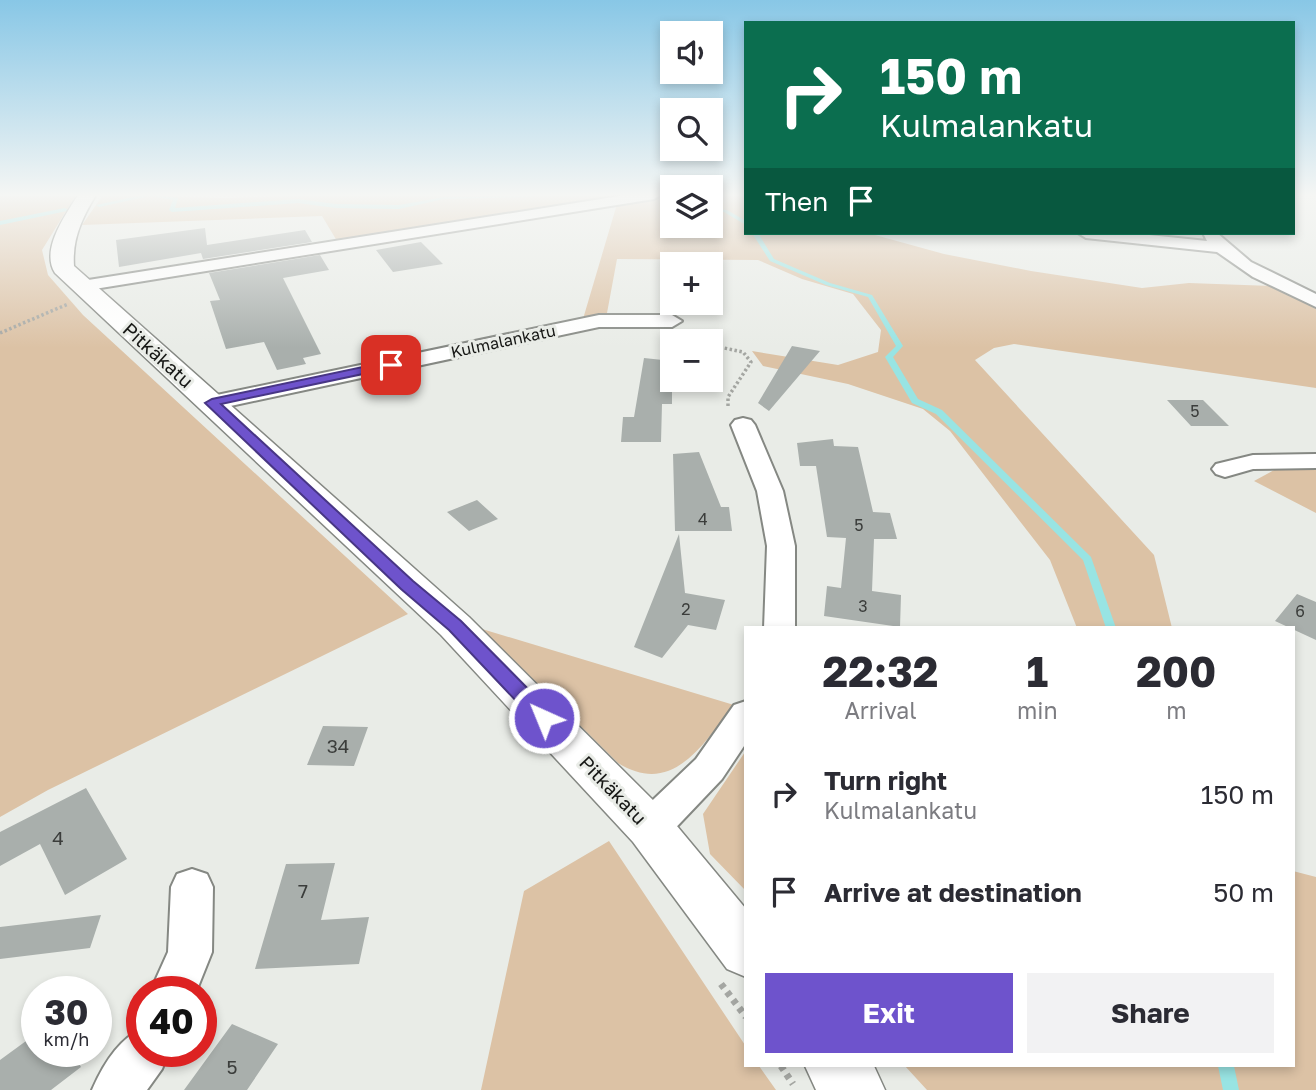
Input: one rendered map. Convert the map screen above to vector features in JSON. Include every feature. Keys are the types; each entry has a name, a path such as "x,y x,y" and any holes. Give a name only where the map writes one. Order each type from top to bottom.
{"street":[{"name":"Pitkäkatu","path":"61,246 63,268 455,626 650,828 744,948"},
{"path":"87,290 350,246"},
{"path":"1222,246 1248,267 1316,301"},
{"name":"Kulmalankatu","path":"212,403 599,321 672,321"},
{"path":"743,425 770,491 781,546 780,626"},
{"path":"1225,469 1253,462 1316,461"},
{"path":"650,828 709,769 744,717"},
{"path":"180,976 190,952 192,887"},
{"path":"117,1090 134,1067"},
{"path":"836,1067 854,1090"}],"path":[{"path":"0,333 87,290"},
{"path":"723,348 743,352 751,362 728,397 728,415 743,425"},
{"path":"781,1067 798,1090"}],"shaded area":[{"path":"0,246 45,246 42,250 48,275 83,315 408,614 48,790 0,817"},
{"path":"605,246 914,246 1031,271 1142,288 1189,283 1273,286 1316,309 1316,388 1014,344 994,348 975,360 1154,555 1172,626 1076,626 1050,560 950,431 923,409 848,384 763,366 752,351 838,365 878,352 881,330 853,294 802,279 758,260 723,260 723,252 660,252 660,259 617,259 607,313 583,319"},
{"path":"1316,468 1316,513 1254,481 1276,469"},
{"path":"482,629 734,705 711,735 685,761 671,770 655,774 638,772 618,763"},
{"path":"744,753 744,889 710,854 703,814"},
{"path":"609,841 744,1044 744,1067 760,1067 776,1090 481,1090 524,891"},
{"path":"1295,872 1316,877 1316,1090 927,1090 906,1067 1295,1067"}],"building":[{"path":"117,246 287,246 203,259 201,253 119,267"},
{"path":"399,246 425,246 443,264 393,272 376,250"},
{"path":"320,255 329,270 283,278 321,354 303,358 306,364 277,370 264,342 226,349 210,301 220,300 209,273"},
{"path":"792,346 820,351 769,411 758,403"},
{"path":"644,358 660,360 660,392 672,392 672,404 662,404 661,442 621,442 623,417 634,417"},
{"path":"1167,400 1203,400 1229,426 1191,426"},
{"path":"833,439 834,446 858,447 873,512 890,513 897,539 874,539 872,591 901,595 900,626 824,616 827,586 841,588 846,538 827,537 816,466 800,466 797,443"},
{"path":"699,452 721,507 729,507 732,531 675,531 673,454"},
{"path":"477,500 498,519 469,531 447,512"},
{"path":"679,534 685,593 725,600 716,630 688,625 662,658 634,647"},
{"path":"1297,594 1316,602 1316,640 1295,630 1295,626 1286,626 1275,621"},
{"path":"323,726 368,727 354,766 307,765"},
{"path":"86,788 127,859 65,895 40,844 0,866 0,832"},
{"path":"335,863 321,920 369,917 359,964 255,969 286,864"},
{"path":"101,915 90,948 0,959 0,927"},
{"path":"232,1024 278,1044 247,1090 184,1090 201,1067 217,1067 217,1045"},
{"path":"21,1045 21,1067 81,1067 51,1090 0,1090 0,1060"}],"waterway":[{"path":"763,246 772,260 828,284 870,296 900,346 889,357 915,401 939,412 1088,559 1110,626"},
{"path":"1226,1067 1231,1090"}],"route":[{"path":"391,365 212,403 407,585 455,626 544,718"}]}
